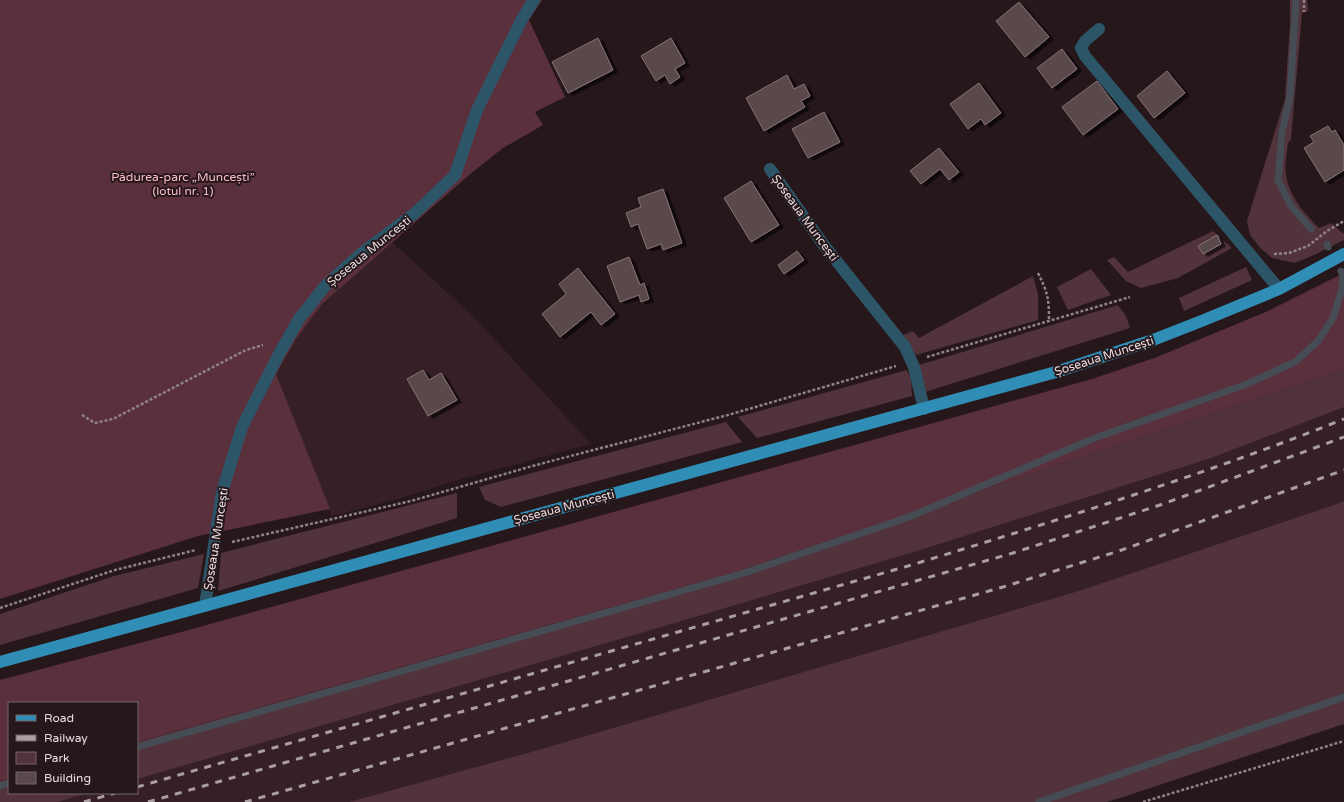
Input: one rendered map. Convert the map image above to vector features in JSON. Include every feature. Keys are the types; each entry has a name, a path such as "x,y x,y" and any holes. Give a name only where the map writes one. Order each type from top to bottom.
{"main road":[{"name":"Șoseaua Muncești","path":"0,662 1056,372 1204,320 1279,289 1344,254"}],"lane":[{"name":"Șoseaua Muncești","path":"205,606 222,492 242,427 283,346 299,318 325,286 363,252 415,212 455,175 477,110 522,19 534,0"},
{"path":"1099,29 1085,41 1081,48 1085,56 1279,289"},
{"name":"Șoseaua Muncești","path":"770,169 822,244 905,346 914,366 924,408"}],"path":[{"path":"1304,0 1304,12"},
{"path":"1249,252 1276,254 1289,253 1308,246 1327,231 1344,222"},
{"path":"1038,273 1046,289 1049,301 1049,321"},
{"path":"0,608 115,570 411,501 536,465 728,415 1130,297"},
{"path":"82,415 95,423 113,419 246,350 266,344 283,346"},
{"path":"1143,802 1344,741"}],"shaded area":[{"path":"392,242 474,317 591,444 332,516 276,374 296,339 322,304"},
{"path":"1344,369 1344,551 456,802 0,802 0,781 8,779 8,794 138,794 138,742 739,571"}],"green space":[{"name":"Pădurea-parc „Muncești” (lotul nr. 1)","path":"0,0 542,0 529,20 565,97 535,112 543,125 503,148 469,175 322,304 296,339 276,374 330,509 198,536 0,599"},
{"path":"1290,0 1307,0 1308,11 1302,13 1291,139 1288,143 1285,171 1290,190 1308,217 1319,228 1331,223 1344,234 1344,240 1295,263 1272,258 1260,248 1250,235 1247,221 1285,99"},
{"path":"1213,231 1232,248 1178,278 1141,288 1126,281 1107,260 1114,257 1128,272"},
{"path":"1246,267 1252,280 1184,311 1179,298"},
{"path":"1091,269 1111,295 1068,310 1057,287"},
{"path":"1344,273 1344,369 739,571 138,742 138,702 8,702 8,779 0,781 0,680 185,631 1092,379 1157,357 1268,311"},
{"path":"1033,276 1038,294 1038,320 916,355 903,335 913,331 919,338"},
{"path":"1118,305 1126,316 1130,328 925,392 919,365"},
{"path":"1344,369 1344,407 1211,458 917,551 634,635 138,779 138,742 739,571"},
{"path":"907,370 911,379 912,396 757,438 738,417"},
{"path":"726,422 742,442 501,507 485,500 479,487"},
{"path":"457,493 457,518 218,591 221,553"},
{"path":"1344,501 1344,724 1123,797 1106,802 349,802 535,751 1079,591"},
{"path":"204,554 198,588 0,645 0,614 114,576"},
{"path":"8,779 8,794 85,794 57,802 0,802 0,781"}],"building":[{"path":"1019,2 1049,37 1025,57 996,21"},
{"path":"598,38 613,70 568,93 552,62"},
{"path":"671,38 685,63 675,69 680,77 670,84 665,75 656,81 641,56"},
{"path":"1062,49 1077,69 1052,88 1037,68"},
{"path":"1167,71 1185,93 1154,118 1137,96"},
{"path":"787,75 794,89 804,84 810,96 801,101 805,107 764,131 746,98"},
{"path":"1097,81 1118,109 1083,135 1062,107"},
{"path":"979,83 1001,113 985,125 981,119 968,129 950,104"},
{"path":"824,112 840,142 808,158 792,129"},
{"path":"1328,126 1332,132 1335,130 1344,145 1344,170 1325,182 1304,148 1314,142 1310,136"},
{"path":"939,148 959,172 949,180 940,169 921,184 910,171"},
{"path":"751,181 779,225 751,242 724,198"},
{"path":"663,189 682,243 663,250 661,244 647,249 638,224 631,227 626,213 641,207 638,198"},
{"path":"1217,235 1221,244 1203,254 1198,246"},
{"path":"797,251 804,260 784,274 778,265"},
{"path":"629,257 640,285 644,283 649,299 641,302 639,295 620,302 607,266"},
{"path":"578,268 615,314 601,325 591,312 560,337 542,314 566,294 559,284"},
{"path":"423,370 429,380 441,373 457,400 428,416 407,379"}],"waterway":[{"path":"1296,0 1290,97 1282,132 1278,180 1291,206 1311,229"},
{"path":"138,747 744,573 909,517 1095,438 1247,384 1295,362 1318,341 1333,318 1342,289 1343,276 1341,271"},
{"path":"1039,802 1344,697"},
{"path":"0,786 8,783"}],"railway":[{"path":"138,787 908,566 1073,515 1182,479 1344,419"},
{"path":"148,802 1013,553 1163,504 1344,437"},
{"path":"245,802 1003,587 1119,551 1344,470"},
{"path":"84,802 112,794"}]}
